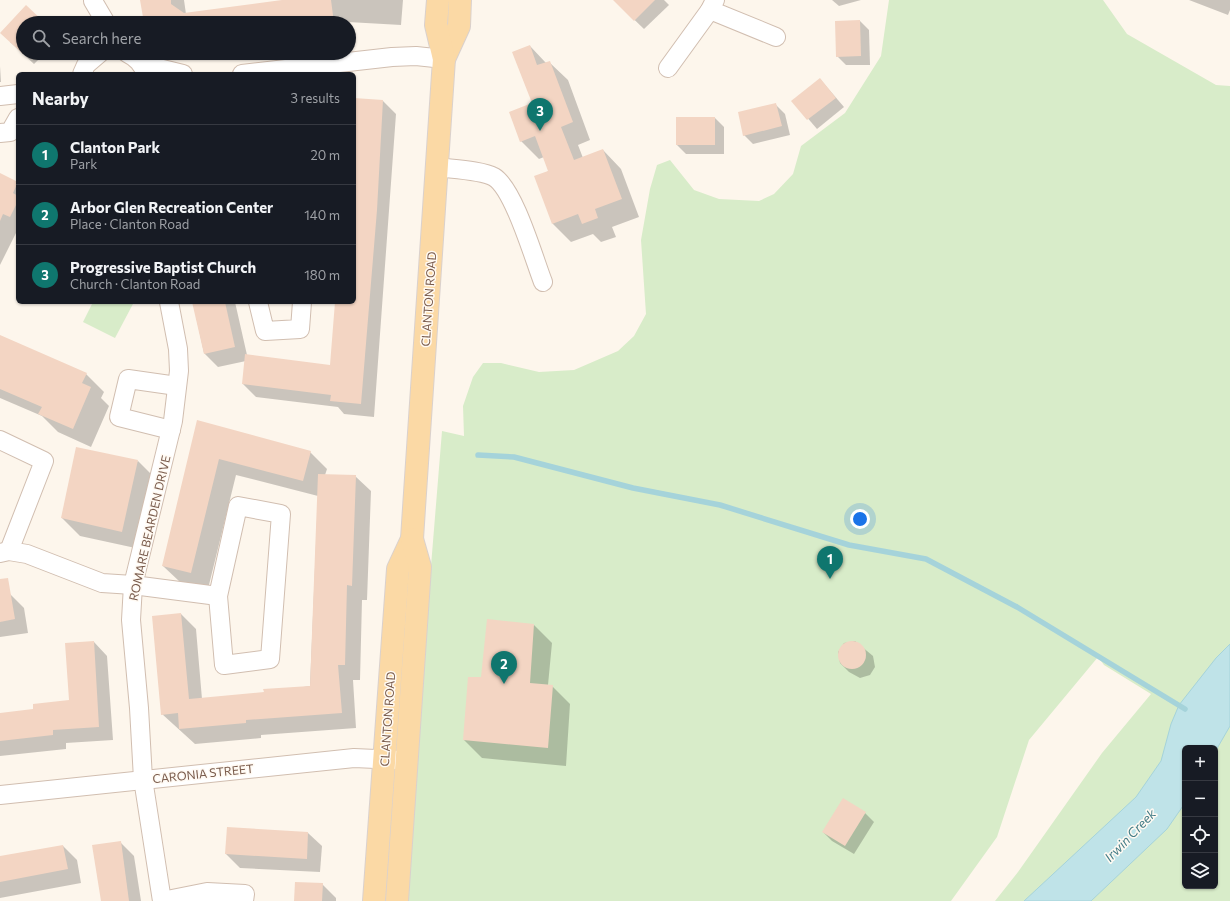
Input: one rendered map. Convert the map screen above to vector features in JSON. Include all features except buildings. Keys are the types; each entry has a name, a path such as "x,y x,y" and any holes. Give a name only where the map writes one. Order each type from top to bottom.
{"main road":[{"name":"CLANTON ROAD","path":"397,901 420,567 412,539 444,59 436,25 438,0"},
{"name":"CLANTON ROAD","path":"444,59 458,26 460,0"},
{"name":"CLANTON ROAD","path":"374,901 398,569 412,539"}],"street":[{"path":"92,16 93,0"},
{"path":"93,0 102,16"},
{"path":"668,68 712,5 776,37"},
{"path":"260,72 392,57 416,56 444,59"},
{"path":"73,72 91,60"},
{"path":"134,60 144,69 167,72"},
{"path":"0,133 10,132 16,122"},
{"path":"437,167 493,176 502,183 513,204 543,282"},
{"name":"ROMARE BEARDEN DRIVE","path":"162,901 142,779 139,708 131,620 133,585 171,430 177,386 178,349 169,304"},
{"path":"258,304 265,331 300,329 302,304"},
{"path":"171,430 119,416 128,379 177,386"},
{"path":"0,440 44,461 4,552 27,554 43,559 102,583 133,585 218,596"},
{"path":"238,506 281,514 270,659 224,665 218,596 238,506"},
{"name":"CARONIA STREET","path":"0,795 354,758 407,760"},
{"path":"162,901 206,892 245,894 244,901"}],"green space":[{"path":"889,0 1103,0 1127,34 1216,85 1230,86 1230,901 995,901 1018,872 1102,753 1151,694 1104,665 1098,657 1029,740 997,837 951,901 407,901 420,701 442,431 464,436 463,406 473,377 483,363 501,363 539,372 574,370 618,351 634,336 646,314 641,240 650,189 657,165 670,160 694,190 719,199 759,201 774,194 793,174 801,146 845,113 881,56"},
{"path":"92,304 133,304 115,338 83,322"}],"water":[{"name":"Irwin Creek","path":"1230,644 1230,726 1218,747 1218,745 1182,745 1182,807 1167,829 1091,901 1024,901 1136,797 1161,761 1171,724 1179,705 1216,658"}],"waterway":[{"path":"478,455 514,457 633,488 720,505 849,545 926,559 1017,607 1185,709"}],"place":[{"name":"Progressive Baptist Church","path":"540,131"},
{"name":"Clanton Park","path":"830,579"},
{"name":"Arbor Glen Recreation Center","path":"504,684"}]}
